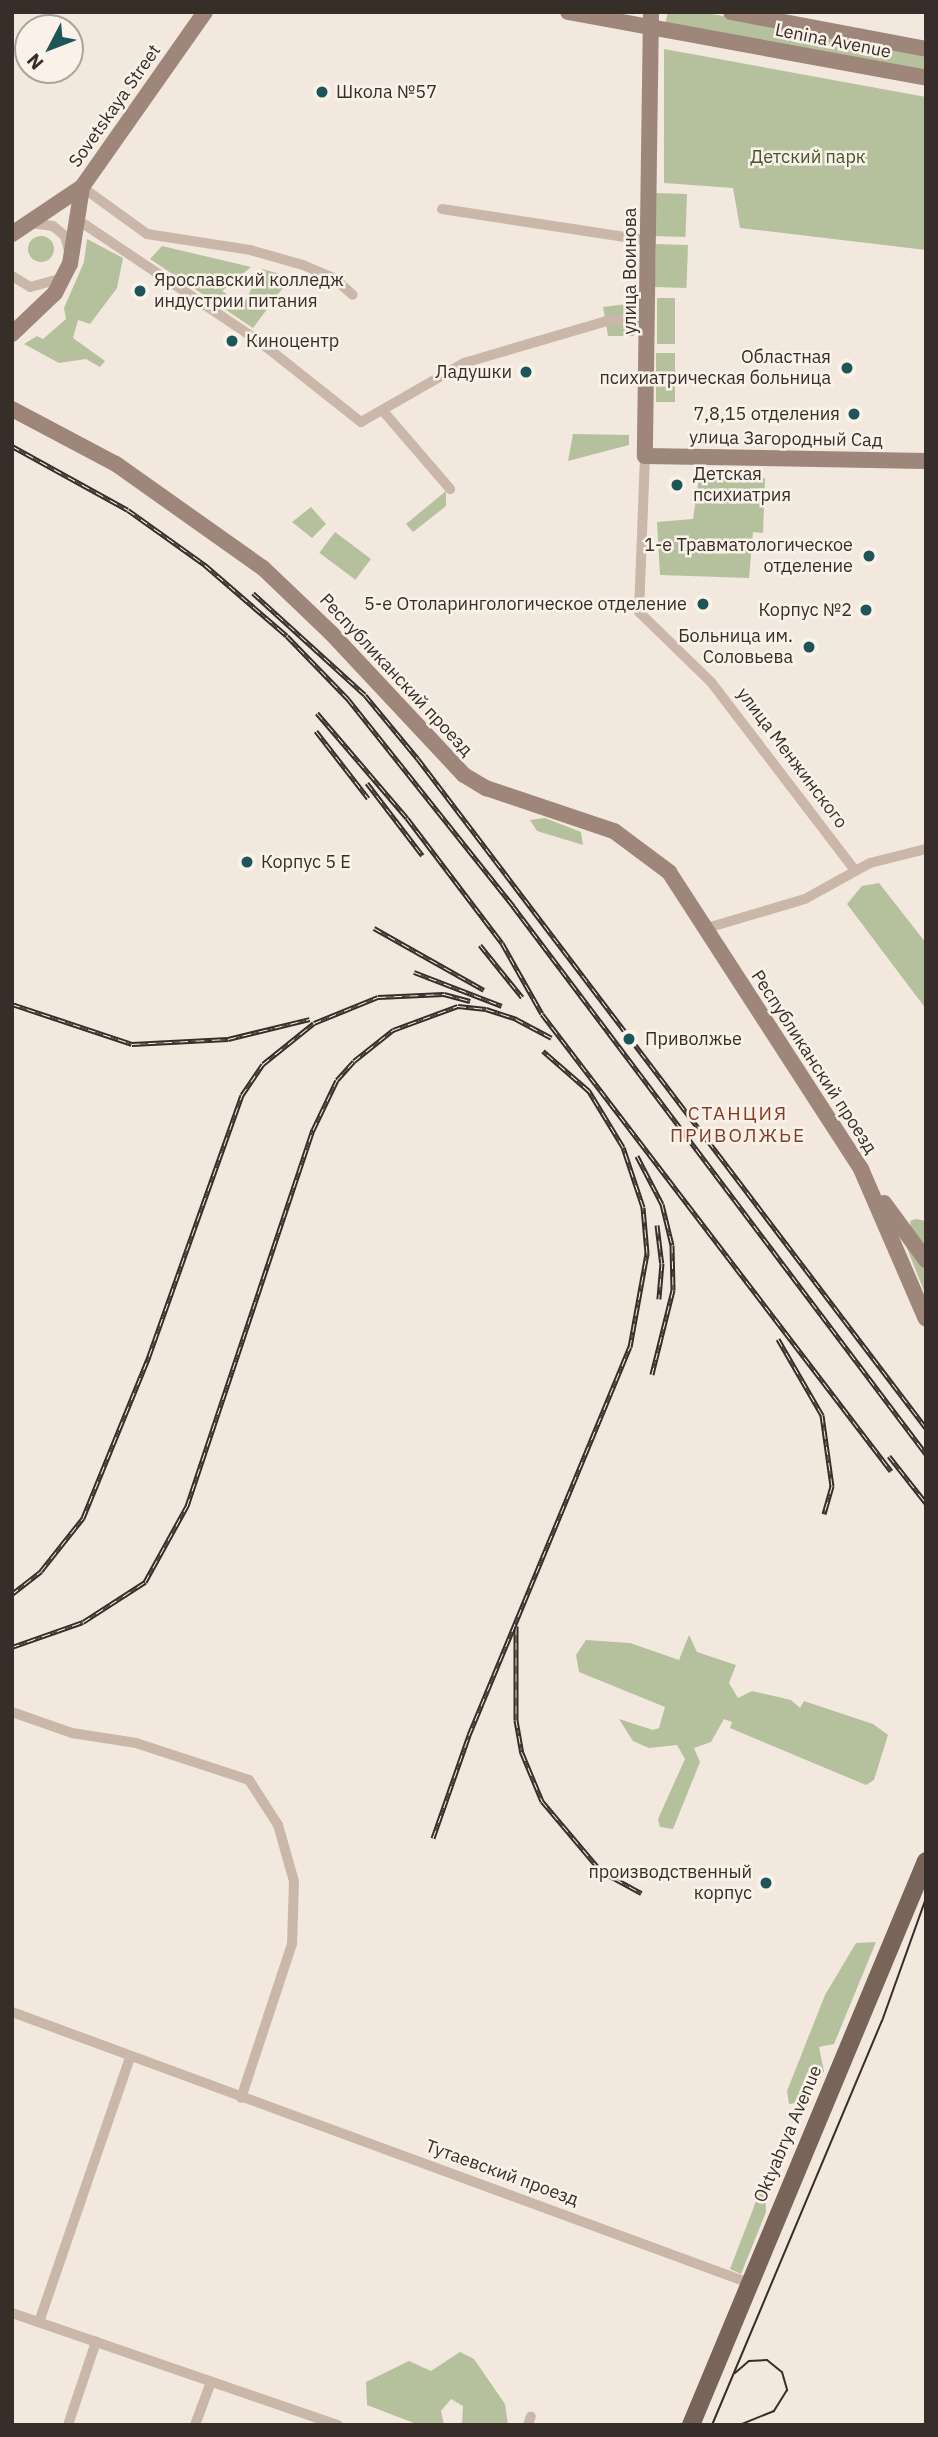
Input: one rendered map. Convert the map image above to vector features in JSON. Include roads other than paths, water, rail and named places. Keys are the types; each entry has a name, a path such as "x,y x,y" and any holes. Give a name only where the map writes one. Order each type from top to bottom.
{"main road":[{"name":"Sovetskaya Street","path":"16,230 82,187 205,12"},
{"name":"Lenina Avenue","path":"568,12 650,19 926,78"},
{"name":"Lenina Avenue","path":"730,12 926,49"},
{"name":"улица Воинова","path":"645,456 650,241 650,19"},
{"name":"Sovetskaya Street","path":"12,334 45,305 67,271 82,187"},
{"name":"Республиканский проезд","path":"12,409 116,464 262,568 324,626 464,775 486,788 614,831 647,852 669,872 869,1183 926,1260"},
{"name":"улица Загородный Сад","path":"645,456 926,461"},
{"name":"Республиканский проезд","path":"869,1183 926,1319"},
{"name":"Oktyabrya Avenue","path":"691,2425 926,1861"}],"street":[{"path":"82,187 147,234 237,247 303,265 334,278 353,295"},
{"path":"442,209 650,241"},
{"path":"75,218 260,342 361,422 383,411 423,383 464,363 610,320 649,320"},
{"path":"12,276 30,287 67,271 65,236 53,226 38,221 16,230"},
{"path":"383,411 450,489"},
{"name":"улица Воинова","path":"639,612 645,456"},
{"name":"улица Менжинского","path":"639,612 711,682 854,869"},
{"path":"707,928 805,899 854,869 926,849"},
{"path":"12,1712 72,1733 136,1743 249,1780 278,1825 294,1881 292,1944 241,2098"},
{"name":"Тутаевский проезд","path":"12,2012 130,2058 749,2283"},
{"path":"39,2322 130,2058"},
{"path":"12,2313 338,2425"},
{"path":"68,2425 96,2342"},
{"path":"195,2425 211,2382"}],"tram line":[{"path":"712,2425 882,2021 926,1898"},
{"path":"735,2373 749,2361 767,2360 782,2372 787,2390 774,2411 740,2425"}],"railway":[{"path":"12,446 128,510 205,565 287,636 348,699 513,906 926,1454"},
{"path":"253,593 365,695 418,759 926,1428"},
{"path":"317,713 407,818 502,943 542,1014 891,1471"},
{"path":"316,731 368,798"},
{"path":"367,783 422,855"},
{"path":"374,928 484,990"},
{"path":"480,945 522,997"},
{"path":"414,972 502,1006"},
{"path":"12,1594 41,1571 83,1518 149,1356 242,1095 263,1064 314,1023 378,997 444,994 470,1001"},
{"path":"12,1004 132,1044 228,1039 310,1019"},
{"path":"12,1647 83,1622 145,1582 187,1506 313,1130 337,1080 354,1061 393,1030 458,1006 486,1009 516,1019 551,1038"},
{"path":"433,1838 469,1735 630,1347 647,1253 643,1207 623,1147 589,1091 543,1051"},
{"path":"637,1156 662,1204 672,1245 673,1290 652,1374"},
{"path":"657,1225 662,1263 659,1299"},
{"path":"778,1339 822,1415 832,1486 824,1514"},
{"path":"889,1456 926,1503"},
{"path":"516,1626 516,1720 522,1753 542,1801 601,1871 641,1893"}],"place":[{"name":"Школа №57","path":"322,92"},
{"name":"Ярославский колледж индустрии питания","path":"140,291"},
{"name":"Киноцентр","path":"232,341"},
{"name":"Областная психиатрическая больница","path":"847,368"},
{"name":"Ладушки","path":"526,372"},
{"name":"7,8,15 отделения","path":"854,414"},
{"name":"Детская психиатрия","path":"677,485"},
{"name":"1-е Травматологическое отделение","path":"869,556"},
{"name":"5-е Отоларингологическое отделение","path":"703,604"},
{"name":"Корпус №2","path":"866,610"},
{"name":"Больница им. Соловьева","path":"809,647"},
{"name":"Корпус 5 E","path":"247,862"},
{"name":"Приволжье","path":"629,1039"},
{"name":"производственный корпус","path":"766,1883"}],"district":[{"name":"СТАНЦИЯ ПРИВОЛЖЬЕ","path":"738,1125"}],"park label":[{"name":"Детский парк","path":"808,157"}]}
